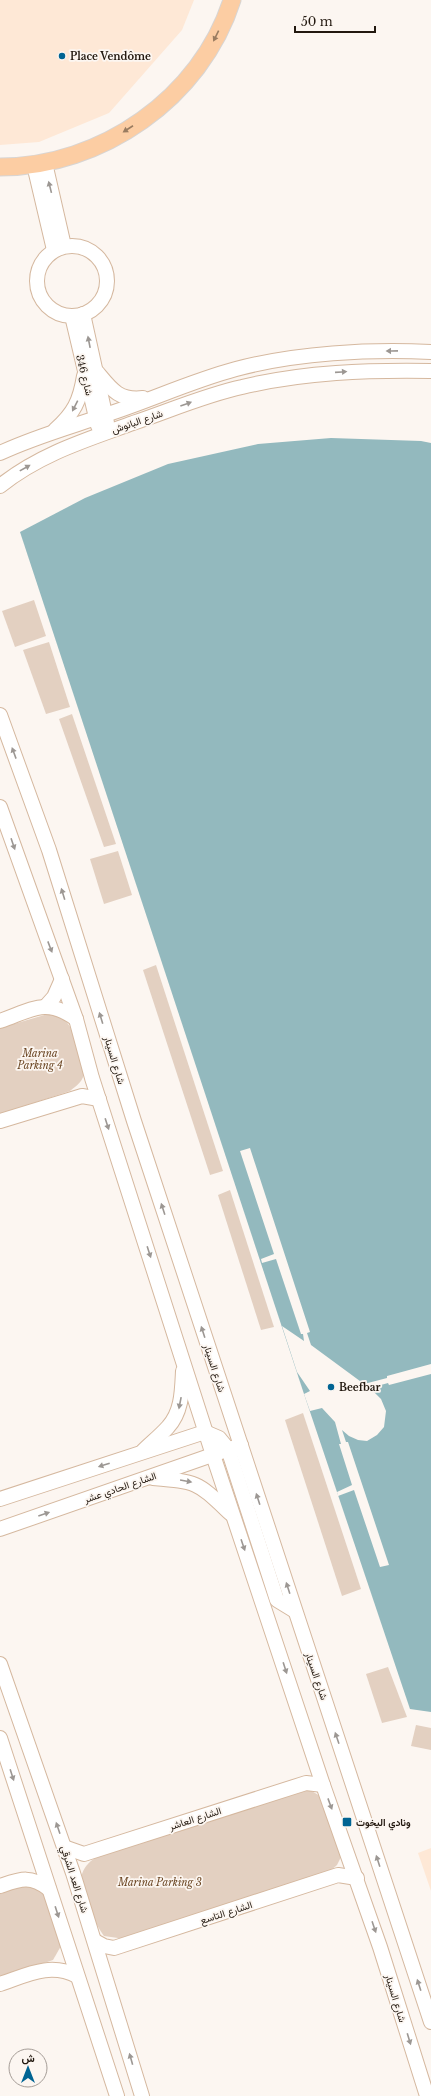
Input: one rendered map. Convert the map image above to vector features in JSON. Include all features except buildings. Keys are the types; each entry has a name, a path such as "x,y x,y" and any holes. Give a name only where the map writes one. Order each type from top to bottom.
{"main road":[{"path":"3,169 39,164 83,152 107,141 152,113 175,92 196,66 213,41 232,0"}],"street":[{"path":"39,164 59,248"},
{"path":"80,246 94,252 104,264 108,279 105,294 96,307 77,315 59,314 49,308 40,296 37,283 38,270 44,258 59,248 80,246"},
{"name":"شارع 346","path":"77,315 104,433"},
{"name":"شارع البانوش","path":"0,454 52,432 100,417 236,369 316,356 366,352 431,352"},
{"path":"316,356 318,374"},
{"path":"279,361 283,379"},
{"path":"236,369 242,387"},
{"path":"52,432 64,422 77,404 89,370 120,396 131,400 159,395"},
{"name":"شارع البانوش","path":"0,486 15,474 51,453 210,396 242,387 318,374 391,370 431,371"},
{"path":"206,379 210,396"},
{"name":"شارع السينار","path":"0,715 49,850 234,1447 277,1600 295,1611 431,2022"},
{"name":"شارع السينار","path":"0,807 76,1019 92,1078 205,1432 316,1765 350,1857 427,2096"},
{"path":"0,1021 46,1006 54,997 62,978"},
{"path":"46,1006 64,1010 76,1019"},
{"path":"82,1096 90,1086 92,1078"},
{"path":"0,1121 82,1096 99,1099"},
{"path":"141,1453 168,1428 177,1415 180,1403 184,1364"},
{"path":"0,1498 205,1432 234,1447"},
{"name":"الشارع الحادي عشر","path":"2,1530 234,1447"},
{"path":"147,1478 181,1480 196,1484 213,1495 233,1516"},
{"path":"0,1489 26,1490"},
{"name":"شارع العد الشرقي","path":"0,1664 73,1873 104,1968 142,2096"},
{"path":"0,1738 117,2096"},
{"path":"306,1783 315,1773 316,1765"},
{"name":"الشارع العاشر","path":"84,1854 306,1783 323,1785"},
{"path":"64,1847 84,1854 73,1873"},
{"path":"23,1878 32,1867 37,1853"},
{"path":"338,1875 347,1865 350,1857"},
{"name":"الشارع التاسع","path":"114,1948 338,1875 357,1878"},
{"path":"0,1886 23,1878 37,1881 49,1889"},
{"path":"95,1941 104,1946 114,1948 104,1968"},
{"path":"0,1984 50,1968 61,1958 67,1943"},
{"path":"50,1968 65,1970 77,1976"},
{"path":"417,2066 431,2080"}],"shaded area":[{"name":"Place Vendôme","path":"0,0 194,0 182,30 109,113 39,142 0,145"},
{"path":"431,1848 431,1891 418,1853"}],"green space":[{"path":"34,600 46,636 15,647 2,611"},
{"path":"49,642 70,707 46,714 23,650"},
{"path":"72,714 116,844 104,847 59,719"},
{"path":"118,851 132,895 104,904 90,859"},
{"path":"156,965 223,1171 210,1175 143,970"},
{"name":"Marina Parking 4","path":"48,1014 56,1015 62,1018 70,1027 83,1067 83,1078 70,1091 0,1114 0,1028"},
{"path":"230,1190 274,1327 261,1330 218,1195"},
{"path":"303,1413 361,1589 342,1596 285,1420"},
{"path":"388,1667 407,1717 382,1723 366,1674"},
{"path":"416,1725 431,1728 431,1750 411,1746"},
{"name":"Marina Parking 3","path":"310,1790 325,1799 342,1855 337,1865 329,1872 125,1939 104,1936 88,1906 81,1880 85,1868 93,1859 289,1793"},
{"path":"22,1884 45,1890 62,1939 61,1946 53,1960 0,1978 0,1891"}],"water":[{"path":"331,438 421,441 431,443 431,1712 410,1709 304,1394 20,532 85,498 168,464 258,444"}],"pier":[{"path":"250,1148 310,1332 307,1333 311,1345 364,1384 431,1364 431,1374 389,1385 388,1383 370,1388 381,1399 386,1411 384,1427 377,1435 367,1441 358,1440 349,1436 342,1430 346,1442 348,1442 389,1565 380,1567 354,1490 338,1496 337,1492 352,1485 339,1444 341,1444 335,1422 322,1408 310,1411 304,1394 310,1391 297,1372 282,1326 304,1341 303,1334 301,1334 276,1259 262,1263 261,1259 274,1254 240,1151"}],"place":[{"name":"Place Vendôme","path":"62,56"},
{"name":"Beefbar","path":"331,1387"},
{"name":"ونادي اليخوت","path":"347,1822"}]}
